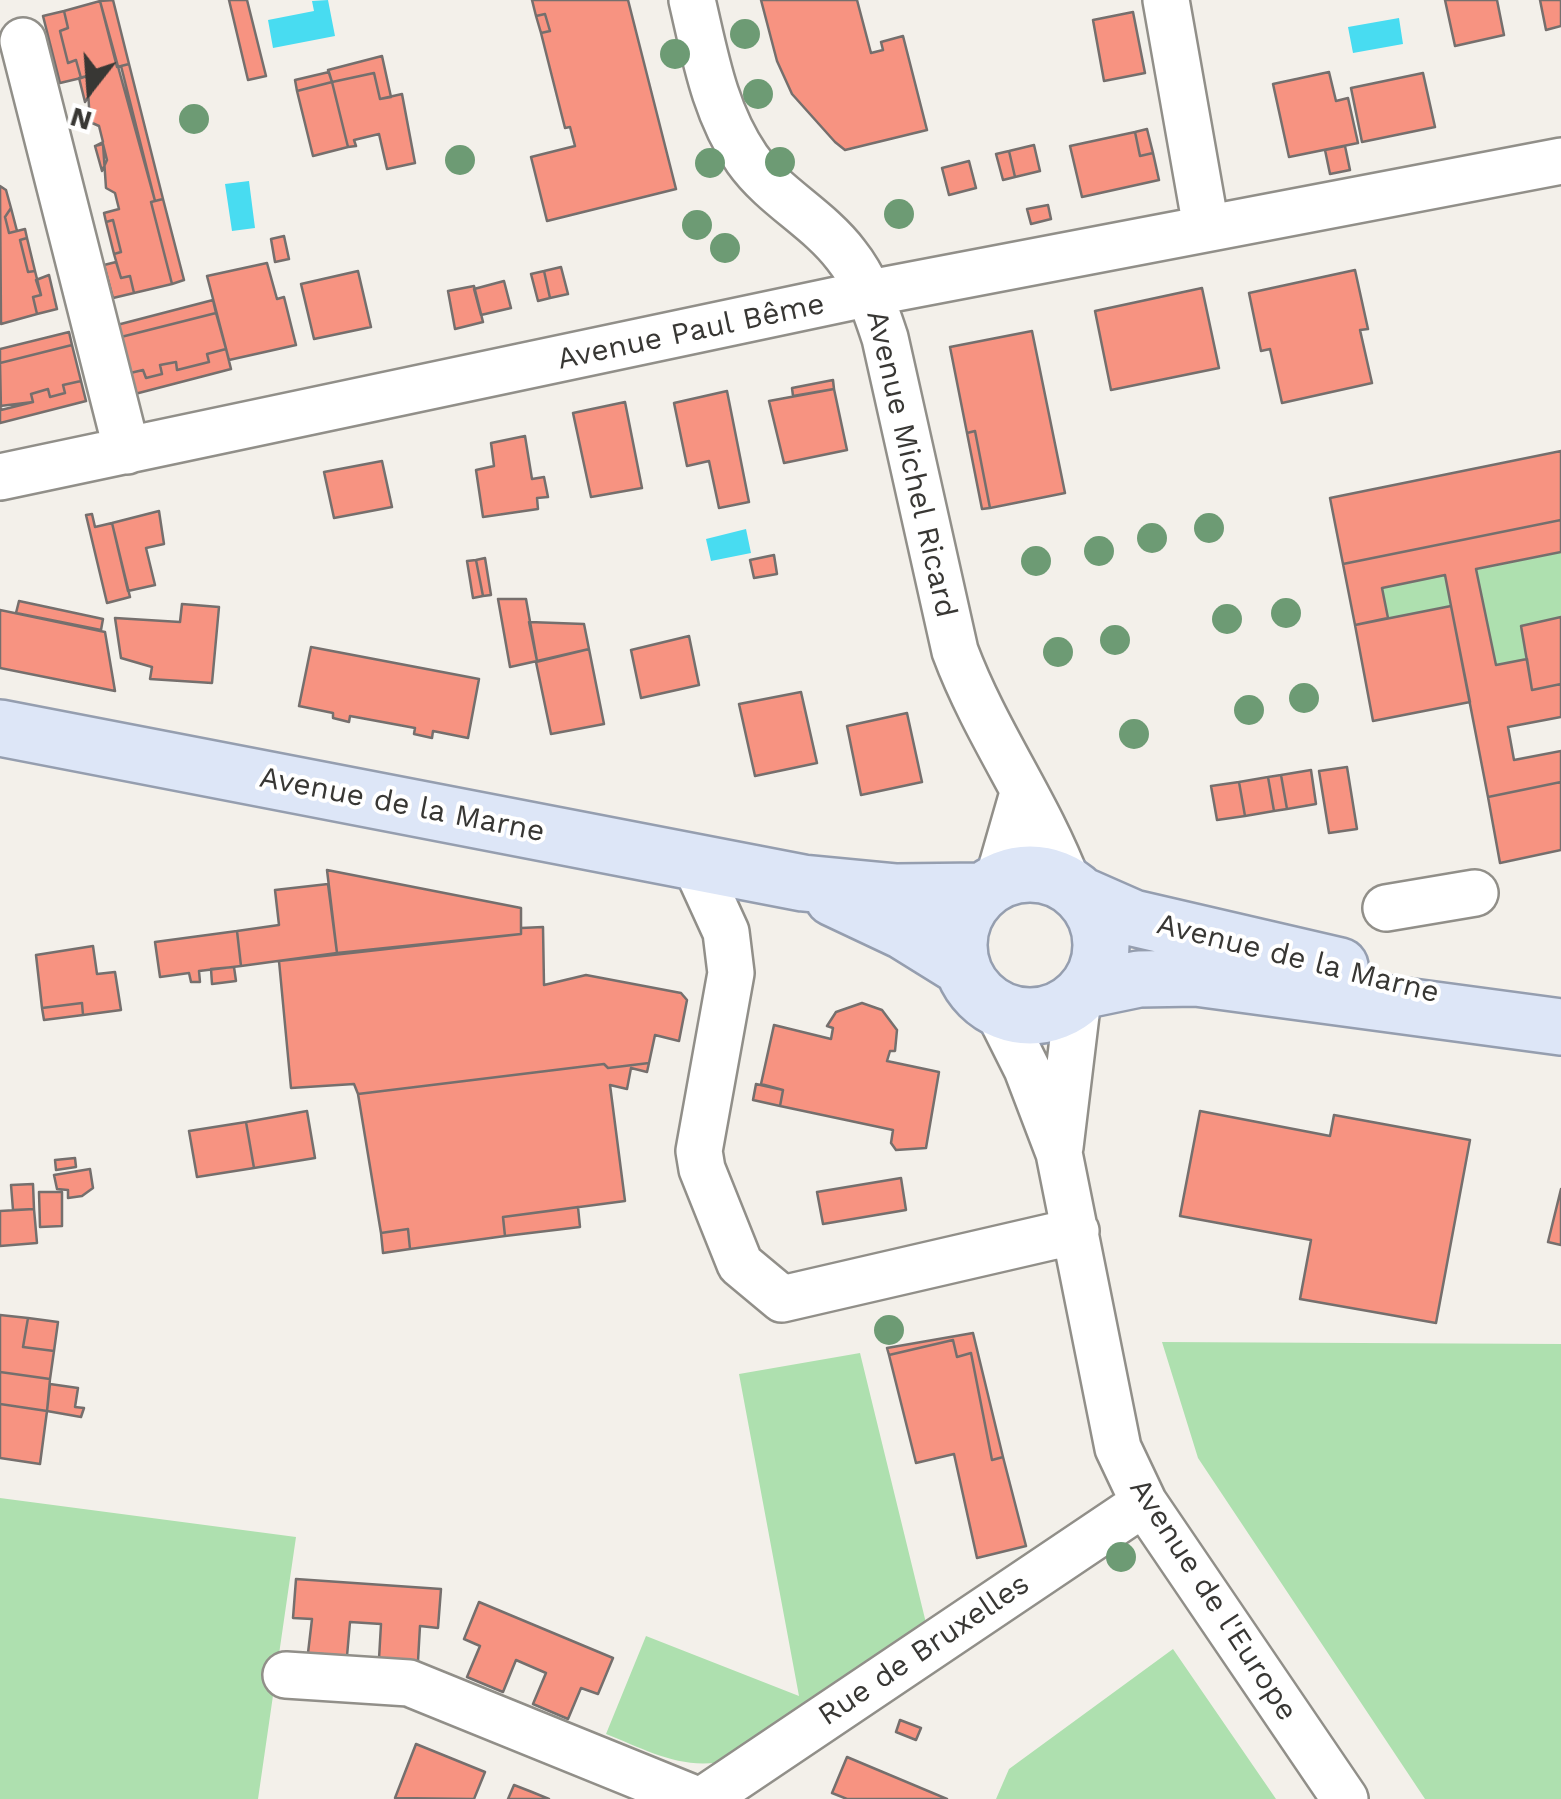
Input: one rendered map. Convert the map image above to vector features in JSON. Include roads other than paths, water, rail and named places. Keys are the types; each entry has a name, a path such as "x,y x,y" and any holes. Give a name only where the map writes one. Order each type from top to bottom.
{"main road":[{"name":"Avenue de la Marne","path":"0,728 804,883 897,892 990,885"},
{"path":"1021,873 1045,874 1075,889 1101,932 1101,953 1082,994 1064,1008 1031,1016 997,1009 970,984 962,966 958,940 965,913 990,885 1021,873"},
{"name":"Avenue de la Marne","path":"804,883 904,931 962,966"},
{"name":"Avenue de la Marne","path":"1075,889 1133,918 1395,980 1538,1023"},
{"name":"Avenue de la Marne","path":"1082,994 1139,978 1196,978 1538,1023"}],"street":[{"name":"Avenue Michel Ricard","path":"692,0 718,108 733,138 774,189 846,254 870,293 885,338 955,651 973,698 1024,793 1046,825 1075,889"},
{"path":"1166,0 1206,227"},
{"path":"24,41 127,451"},
{"name":"Avenue Paul Bême","path":"0,477 870,293 1561,161"},
{"path":"990,885 1024,793"},
{"path":"694,862 726,932 731,973 699,1151 702,1170 740,1264 782,1299 1076,1231"},
{"path":"1386,908 1476,892"},
{"name":"Avenue de l'Europe","path":"1059,1154 1082,994"},
{"name":"Avenue de l'Europe","path":"997,1009 1028,1070 1059,1154 1118,1448 1144,1503 1345,1799"},
{"name":"Rue de Bruxelles","path":"704,1799 1144,1503"},
{"path":"286,1675 409,1684 695,1799"}],"water":[{"path":"328,0 335,36 273,48 268,20 314,11 312,1"},
{"path":"1399,18 1403,44 1353,53 1348,27"},
{"path":"249,181 255,228 232,231 225,184"},
{"path":"746,529 751,553 711,561 706,539"}]}
